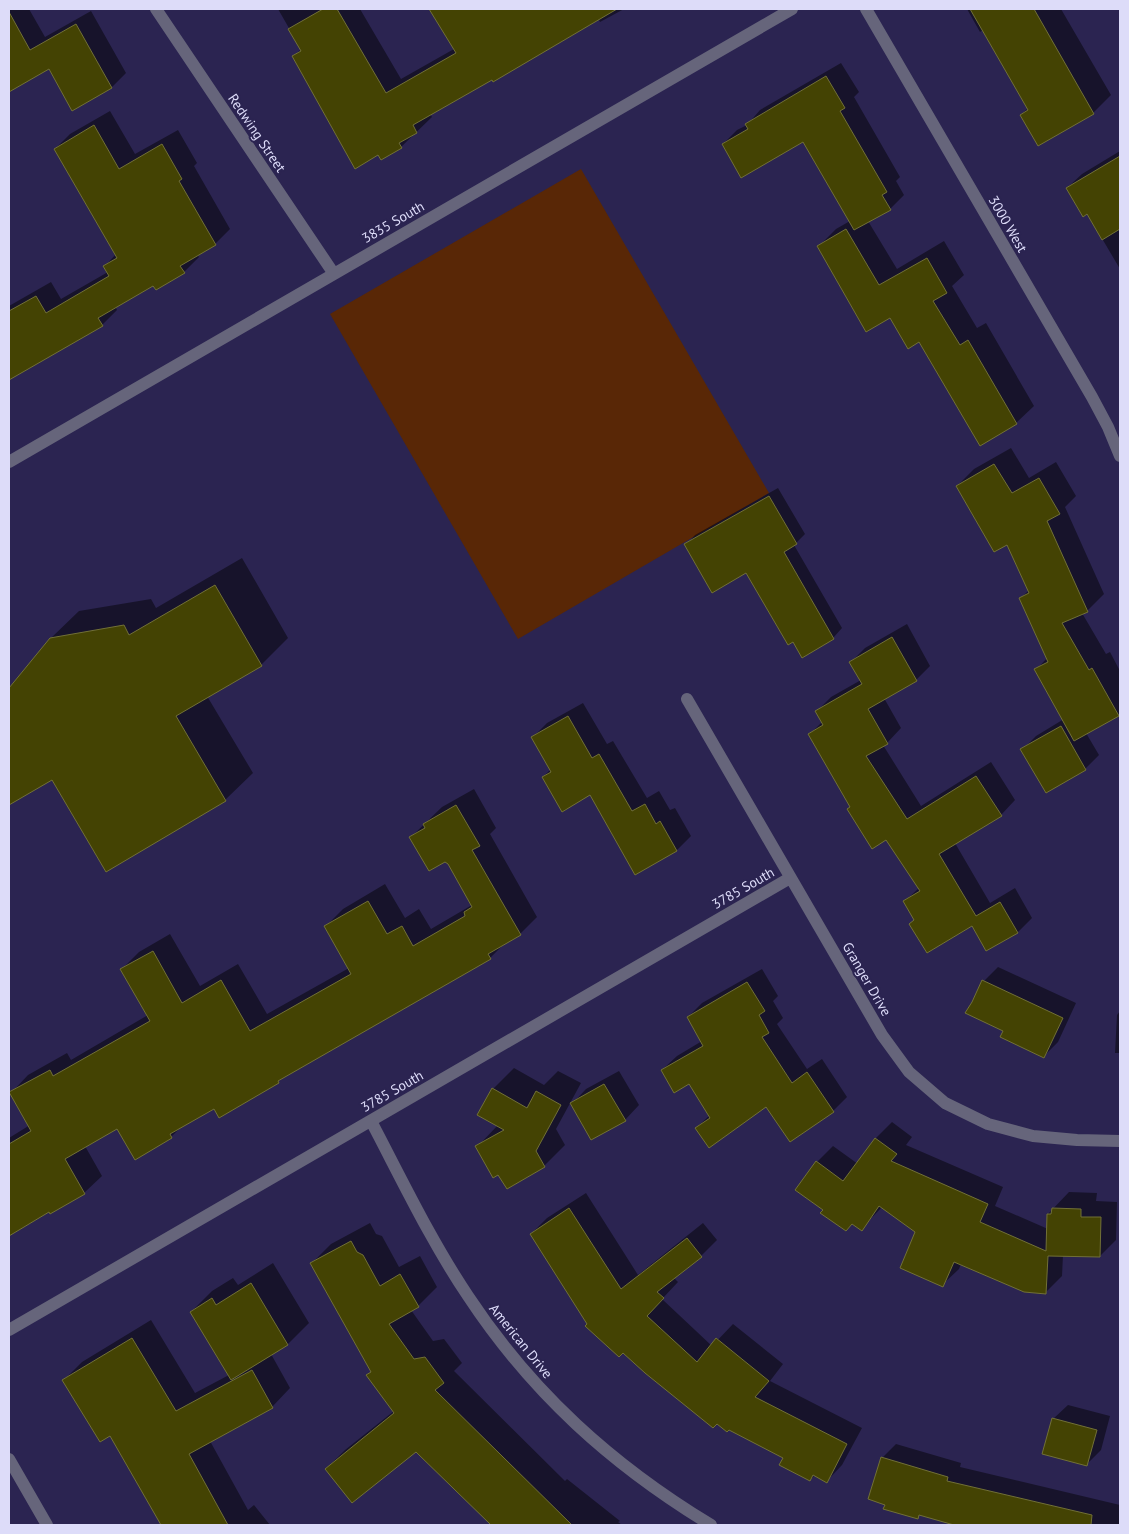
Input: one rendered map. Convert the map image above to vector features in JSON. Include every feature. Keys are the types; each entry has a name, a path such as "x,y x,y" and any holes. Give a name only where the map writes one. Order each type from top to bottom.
{"street":[{"name":"Redwing Street","path":"156,9 334,274"},
{"name":"3835 South","path":"9,462 792,9"},
{"name":"3000 West","path":"866,9 1092,397 1108,427 1120,456"},
{"name":"Granger Drive","path":"687,700 882,1035 909,1072 945,1103 988,1124 1033,1136 1120,1141"},
{"name":"3785 South","path":"9,1330 790,878"},
{"name":"American Drive","path":"371,1121 434,1242 468,1296 507,1352 559,1409 613,1458 672,1502 711,1525"},
{"path":"9,1459 47,1525"}],"shaded area":[{"path":"581,169 769,493 518,639 330,314"}],"building":[{"path":"323,9 337,9 386,93 456,53 429,9 617,9 493,82 492,80 413,125 417,133 399,143 402,148 381,160 378,155 355,169 292,56 301,51 288,29"},
{"path":"970,9 1034,9 1094,114 1038,146 1020,115 1028,110"},
{"path":"9,12 30,50 76,24 112,88 72,111 49,69 9,92"},
{"path":"826,76 845,108 840,111 887,192 882,195 891,210 854,230 803,142 741,178 722,144 748,129 745,124"},
{"path":"94,125 119,169 162,144 182,179 179,181 216,245 180,266 185,273 156,290 153,286 98,318 103,326 9,380 9,311 36,296 46,313 109,276 103,266 117,258 54,149"},
{"path":"1120,156 1120,229 1102,240 1087,214 1083,217 1066,188"},
{"path":"846,229 879,285 927,258 947,293 933,301 960,345 968,340 1017,424 980,446 919,342 908,349 890,318 866,332 817,246"},
{"path":"994,464 1012,493 1039,478 1060,514 1047,521 1088,612 1062,623 1089,670 1092,668 1119,716 1074,741 1034,669 1048,662 1019,598 1029,593 1007,545 994,552 956,486"},
{"path":"769,496 797,544 784,552 834,639 802,658 793,642 788,645 746,573 712,593 684,544"},
{"path":"215,585 262,666 176,716 226,801 106,872 52,780 9,805 9,688 50,638 124,625 129,635"},
{"path":"892,637 917,681 868,709 888,744 866,756 907,819 976,776 1002,816 939,854 976,916 1000,902 1018,933 986,951 972,926 927,953 909,924 914,920 903,901 920,891 886,840 872,849 847,809 850,807 808,734 823,725 815,711 862,684 849,662"},
{"path":"568,716 592,758 599,754 632,811 645,804 656,824 660,821 677,851 635,875 590,795 562,812 542,777 551,772 531,737"},
{"path":"1061,726 1086,770 1046,793 1020,749"},
{"path":"456,805 480,846 472,850 521,935 488,954 491,959 278,1081 279,1083 219,1118 214,1109 170,1134 172,1138 135,1160 117,1129 65,1159 85,1194 50,1214 49,1212 9,1236 9,1144 31,1131 9,1092 50,1070 53,1076 150,1021 120,969 153,951 182,1003 221,980 250,1031 351,974 324,926 368,901 387,934 402,926 413,946 465,916 464,912 472,907 448,864 445,862 429,871 409,837 425,828 423,824"},
{"path":"982,980 1063,1018 1044,1058 1000,1037 1003,1031 965,1013"},
{"path":"747,982 765,1011 759,1015 769,1033 762,1037 792,1083 807,1072 834,1112 790,1142 766,1107 709,1148 695,1128 710,1118 689,1084 674,1093 661,1070 703,1046 687,1017"},
{"path":"604,1084 626,1121 591,1140 570,1103"},
{"path":"492,1088 527,1108 536,1091 561,1105 536,1151 545,1167 507,1189 498,1175 493,1178 475,1146 504,1130 477,1115"},
{"path":"875,1138 897,1154 891,1161 988,1204 980,1222 1046,1251 1047,1214 1051,1214 1052,1208 1081,1209 1081,1217 1101,1217 1100,1257 1048,1256 1046,1294 1024,1292 954,1262 943,1287 900,1268 915,1232 879,1206 862,1231 852,1224 846,1231 820,1213 823,1210 795,1190 816,1161 843,1181"},
{"path":"569,1208 621,1289 687,1238 702,1257 657,1292 664,1298 647,1316 697,1362 716,1338 769,1381 755,1397 847,1444 827,1483 813,1475 810,1481 779,1465 783,1458 729,1430 727,1432 717,1424 713,1428 623,1353 619,1357 585,1326 587,1324 530,1234"},
{"path":"351,1241 357,1252 363,1255 380,1286 400,1274 419,1307 389,1324 414,1359 425,1357 444,1383 435,1390 572,1525 491,1525 416,1452 352,1503 325,1469 394,1413 366,1375 371,1372 310,1263"},
{"path":"251,1283 288,1345 231,1380 190,1312 212,1298 216,1305"},
{"path":"132,1338 176,1411 252,1370 273,1408 189,1454 228,1525 161,1525 110,1436 100,1442 62,1380"},
{"path":"1052,1418 1097,1430 1087,1466 1042,1454"},
{"path":"881,1457 948,1477 947,1481 1092,1515 1091,1525 954,1525 919,1515 918,1519 883,1509 885,1505 868,1499"}]}
